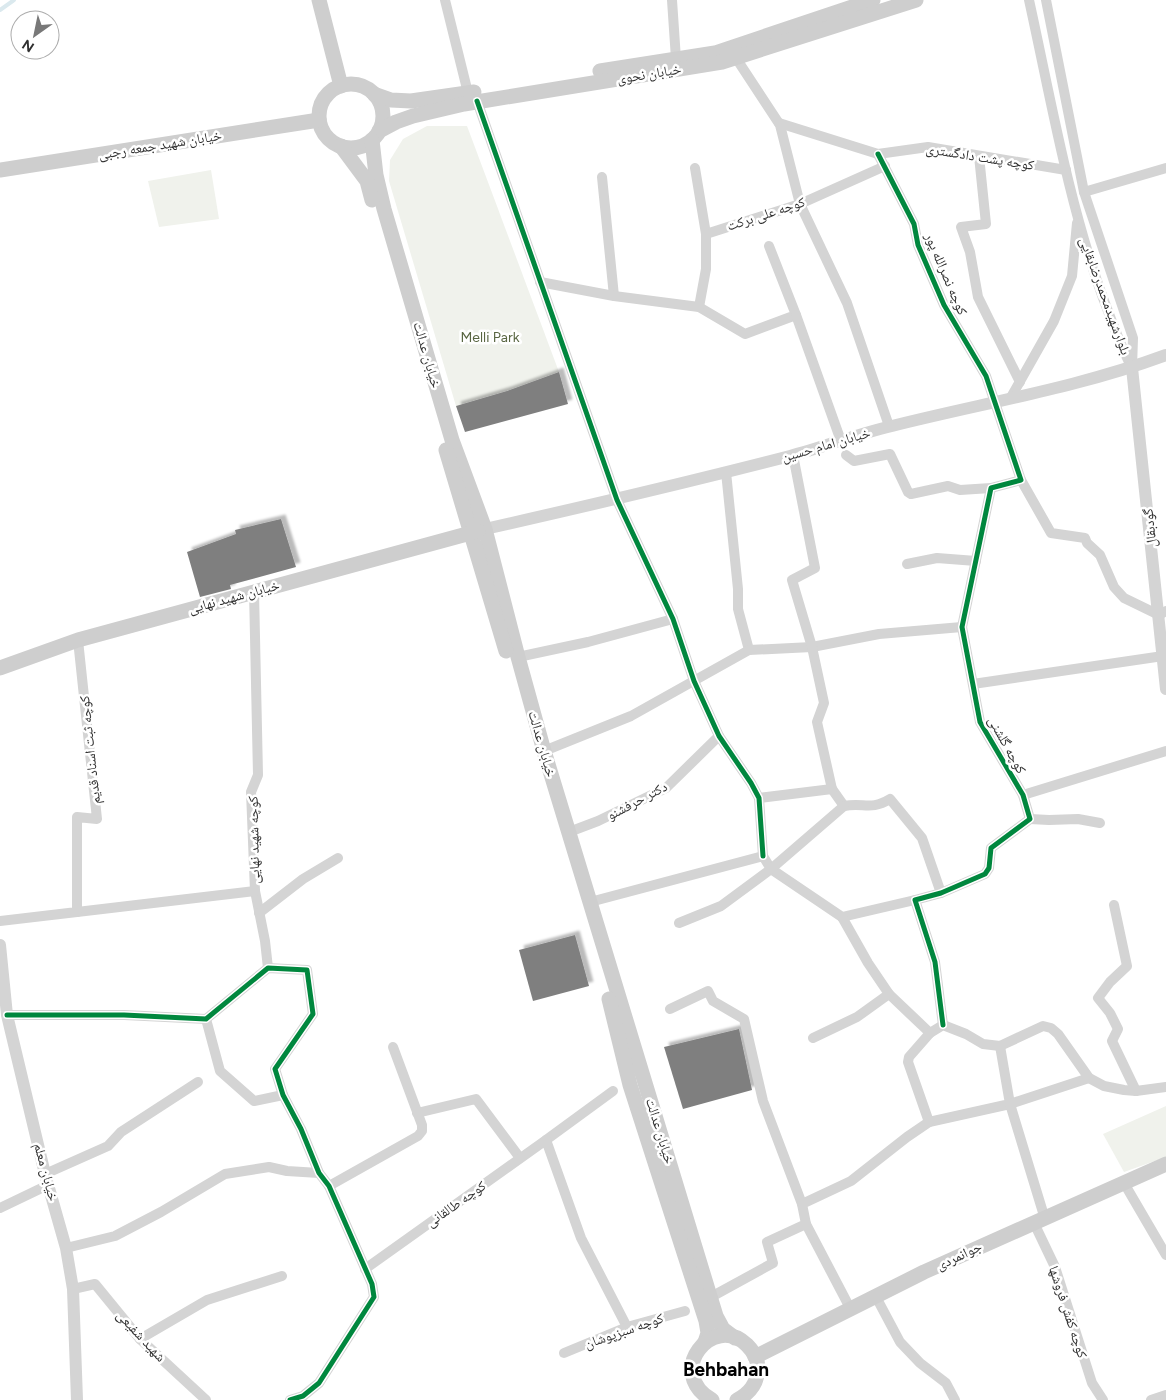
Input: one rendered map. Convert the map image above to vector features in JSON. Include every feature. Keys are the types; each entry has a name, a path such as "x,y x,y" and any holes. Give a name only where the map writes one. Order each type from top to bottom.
{"main road":[{"path":"320,0 341,86"},
{"name":"خیابان نحوی","path":"375,136 396,122 473,97 716,53 873,0"},
{"name":"خیابان نحوی","path":"374,94 390,100 411,101 473,97 680,69 736,58 916,0"},
{"path":"358,85 374,94 382,108 382,124 375,136 357,147 341,146 326,136 319,120 320,109 324,99 331,91 341,86 358,85"},
{"name":"خیابان شهید جمعه رجبی","path":"0,170 319,120"},
{"name":"خیابان عدالت","path":"375,136 376,175 384,209 478,531 610,1002 630,1085 706,1320 708,1333 705,1342"},
{"name":"خیابان عدالت","path":"341,146 367,181 518,657 544,751 716,1316 724,1329 735,1338 744,1342 756,1357"},
{"name":"خیابان شهید نهایی","path":"0,668 78,640 478,531"},
{"name":"جوانمردی","path":"756,1357 875,1295 986,1243 1166,1164"},
{"path":"705,1399 695,1384 691,1369 693,1359 705,1342 725,1336 735,1338"},
{"path":"742,1399 752,1388 757,1378 758,1367 756,1357"}],"street":[{"path":"445,0 473,97 617,500 673,619 694,680 719,736 759,798 763,856 771,869 842,917 868,963 889,994 930,1033"},
{"path":"672,0 676,59"},
{"name":"بلوارشهیدمحمدرضابقایی","path":"1029,0 1078,217 1091,263 1123,352 1132,368"},
{"name":"بلوارشهیدمحمدرضابقایی","path":"1046,0 1084,192 1133,338 1132,368"},
{"path":"736,58 779,123 800,204 847,303 889,426"},
{"name":"کوچه پشت دادگستری","path":"779,123 878,154 928,146 1066,170"},
{"name":"کوچه نصرالله پور","path":"878,154 914,224 918,245 944,305 986,376 996,401"},
{"path":"979,156 986,224 961,227 970,252 978,297 1020,382"},
{"name":"کوچه علی برکت","path":"706,234 800,204 885,166"},
{"path":"695,168 706,234 706,269 699,308"},
{"path":"1084,192 1166,168"},
{"path":"602,177 614,296"},
{"path":"1010,399 1054,321 1072,276 1078,217"},
{"path":"769,246 841,441"},
{"path":"540,282 614,296 699,308 745,334 796,315"},
{"name":"خیابان امام حسین","path":"478,531 617,500 793,455 889,426 1010,399 1132,368 1166,355"},
{"name":"گودبقال","path":"1132,368 1163,613 1163,656 1166,689"},
{"path":"996,401 1022,480 1051,533 1085,538 1087,543 1100,555 1114,587 1124,598 1163,613"},
{"path":"846,455 854,461 890,454 908,492 911,494 948,486 960,490 991,488 1022,480"},
{"path":"793,455 815,568 792,580 812,646 824,703 817,722 832,789 844,806"},
{"path":"726,472 738,589 738,609 749,650"},
{"name":"کوچه گلشنی","path":"991,488 962,627 980,722 1023,795 1030,819"},
{"path":"907,564 937,558 976,561"},
{"name":"کوچه شهید نهایی","path":"254,591 258,775 251,792 255,891 265,940 268,968"},
{"path":"518,657 588,642 673,619"},
{"path":"544,751 631,716 749,650 812,646 879,634 962,627"},
{"name":"کوچه ثبت اسناد قدیم","path":"77,912 77,817 97,819 78,640"},
{"path":"973,684 1163,656"},
{"name":"دکتر حرفشنو","path":"569,832 598,821 666,788 719,736"},
{"path":"1023,795 1166,751"},
{"path":"759,798 832,789"},
{"path":"679,924 721,906 771,869 844,806 861,804 876,806 890,799 922,838 941,892"},
{"path":"842,917 915,900 941,892 985,874 989,868 991,848 1030,819 1078,819 1100,823"},
{"path":"590,902 763,856"},
{"path":"259,913 303,879 338,858"},
{"path":"0,921 255,891"},
{"path":"915,900 935,962 943,1025"},
{"path":"1114,905 1127,966 1110,982 1098,998 1118,1029 1112,1041 1136,1091"},
{"name":"خیابان معلم","path":"0,945 7,1015 46,1179 66,1248 73,1289 77,1400"},
{"path":"7,1015 124,1015 206,1019 268,968 307,970 313,1014 274,1069 283,1095 301,1129 319,1173 329,1186 374,1291 374,1297 319,1384 303,1396 290,1400"},
{"path":"670,1009 708,991 712,1001 744,1019 763,1101 802,1204 806,1224 850,1308"},
{"path":"813,1038 856,1017 889,994"},
{"path":"206,1019 220,1071 254,1101 283,1095"},
{"path":"929,1122 908,1062 909,1057 930,1033 943,1025"},
{"path":"943,1025 966,1034 983,1044 1000,1046 1043,1026 1051,1028 1058,1034 1089,1078 1104,1086 1136,1091 1166,1088"},
{"name":"کوچه کفش فروشها","path":"1000,1046 1010,1104 1039,1221 1092,1383 1103,1400"},
{"path":"329,1186 418,1136 422,1131 422,1125 393,1047"},
{"path":"802,1204 851,1181 929,1122 1010,1104 1089,1078"},
{"path":"0,1208 46,1179 108,1146 121,1132 198,1082"},
{"name":"کوچه طالقانی","path":"365,1269 613,1091"},
{"path":"417,1112 476,1099 520,1158"},
{"path":"546,1140 581,1238 627,1327"},
{"path":"66,1248 115,1236 161,1212 225,1174 269,1167 287,1171 319,1173"},
{"path":"1124,1182 1166,1256"},
{"path":"710,1297 773,1263 767,1242 806,1224"},
{"path":"140,1339 207,1300 282,1276"},
{"name":"شهید شفیعی","path":"73,1289 95,1284 140,1339 206,1400"},
{"path":"875,1295 900,1342 920,1363 946,1383 954,1400"},
{"name":"کوچه سبزپوشان","path":"564,1353 627,1327 686,1311"},
{"path":"1151,1400 1166,1395"}],"green space":[{"name":"Melli Park","path":"427,126 467,126 559,372 507,391 456,406 389,181 390,160 403,139"},
{"path":"211,170 219,219 159,227 148,181"},
{"path":"1166,1106 1166,1157 1124,1172 1103,1134"}],"building":[{"path":"559,372 568,404 465,432 456,406 507,391"},
{"path":"281,519 296,567 230,585 231,589 200,597 187,552 236,534 235,530"},
{"path":"575,935 589,986 533,1001 519,950"},
{"path":"739,1029 752,1090 683,1109 664,1047"}],"waterway":[{"path":"0,10 14,0"}],"cycle path":[{"path":"477,101 617,500 673,619 694,681 719,736 759,798 763,856"},
{"path":"878,154 914,224 918,245 944,305 986,376 1021,480 991,488 962,627 980,722 1023,795 1030,819 991,848 989,868 985,874 941,893 915,900 935,962 943,1025"},
{"path":"7,1015 124,1015 206,1019 268,968 307,970 313,1014 275,1069 283,1095 301,1129 319,1173 329,1186 372,1284 374,1297 319,1383 303,1396 290,1400"}],"district":[{"name":"Behbahan","path":"726,1369"}]}
